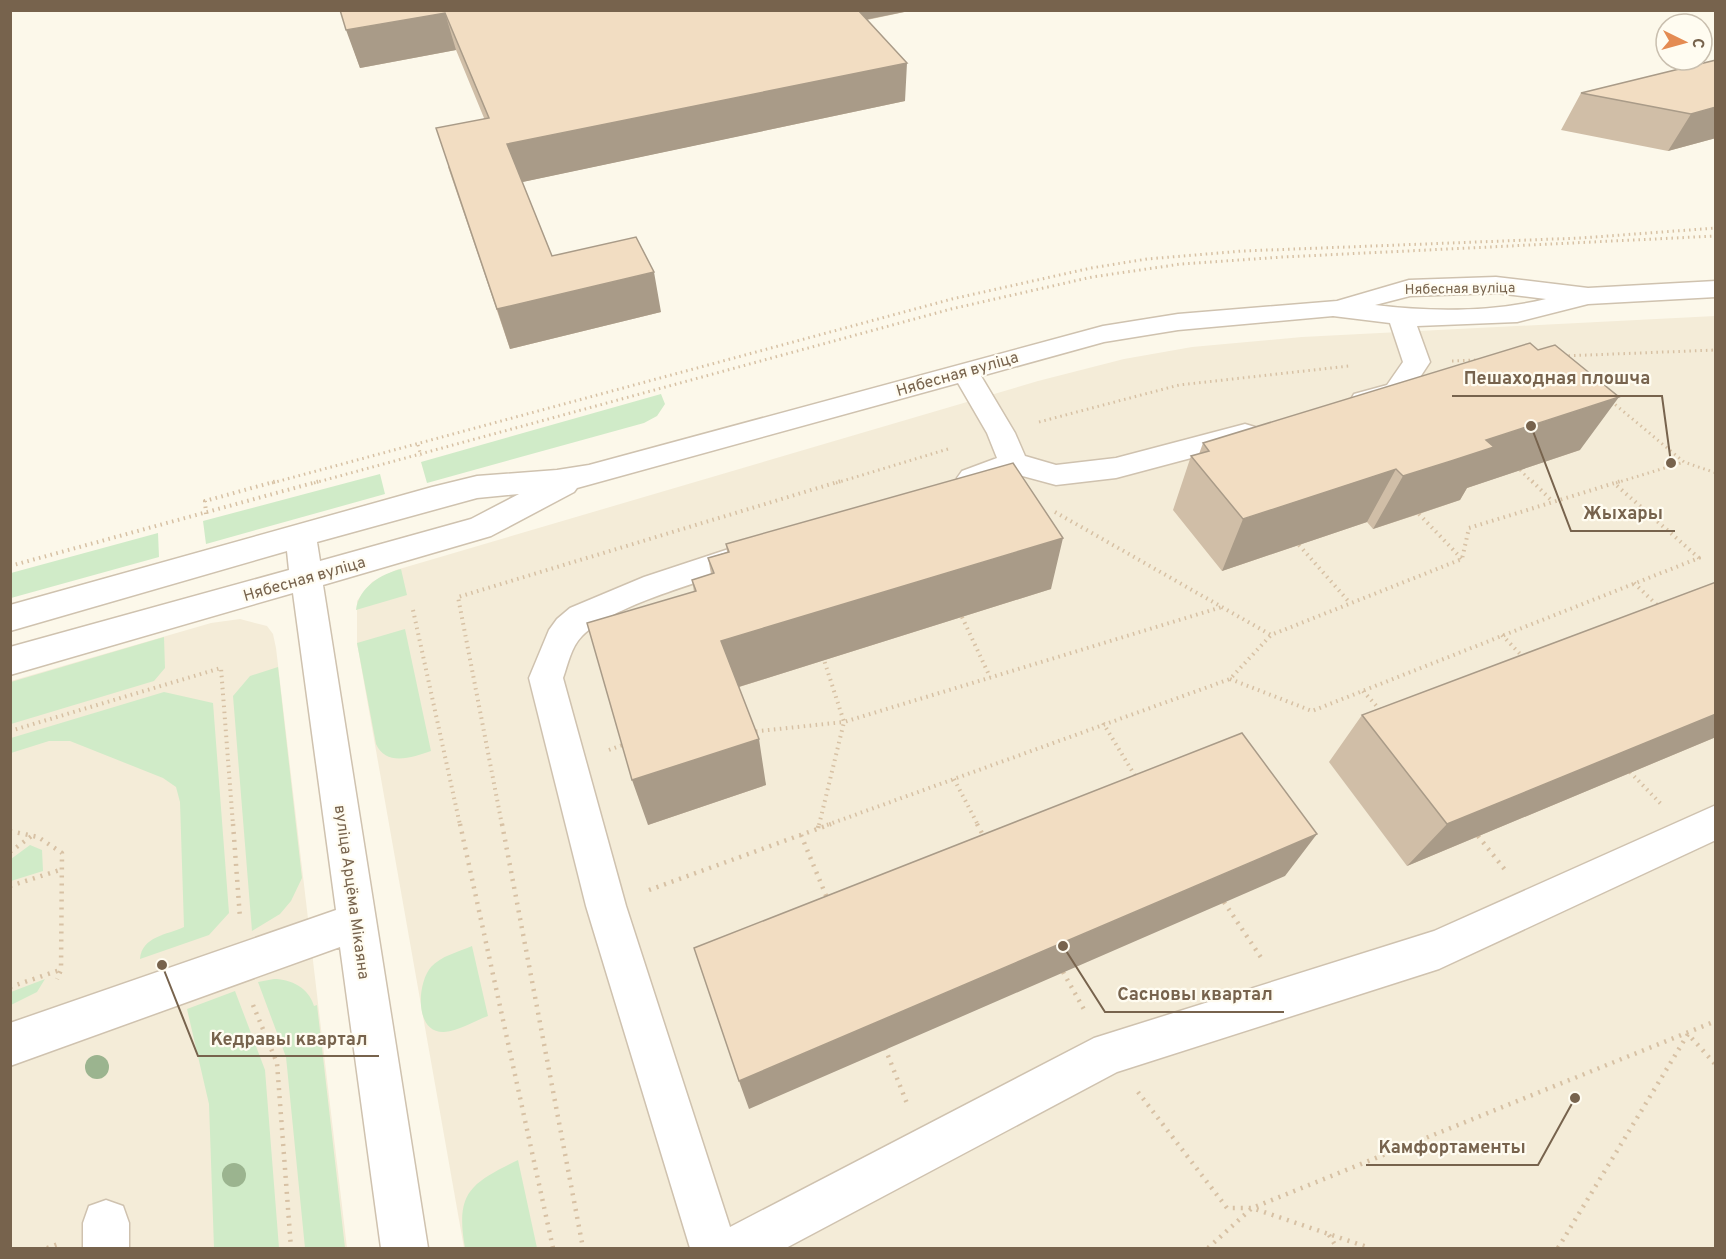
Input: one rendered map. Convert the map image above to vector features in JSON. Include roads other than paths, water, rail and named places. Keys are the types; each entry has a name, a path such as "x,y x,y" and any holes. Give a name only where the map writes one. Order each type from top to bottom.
{"street":[{"name":"Нябесная вуліца","path":"10,618 477,487 557,481 589,475 1061,344 1128,329 1221,317 1333,308 1409,288 1504,285 1588,296 1716,289"},
{"name":"Нябесная вуліца","path":"1333,308 1430,318 1516,314 1588,296"},
{"path":"1335,410 1397,391 1417,363 1400,316"},
{"path":"965,372 1001,434 1014,463"},
{"path":"946,487 1014,463 1056,475 1116,468 1280,425"},
{"name":"Нябесная вуліца","path":"10,661 480,528 558,487 589,475"},
{"name":"вуліца Арцёма Мікаяна","path":"300,535 405,1248"},
{"path":"713,1248 606,906 546,678 555,650 571,626 600,608 780,544"},
{"path":"739,1248 1109,1053 1439,949 1716,822"},
{"path":"10,1045 357,922"}],"place":[{"name":"Жыхары","path":"1531,426"},
{"name":"Пешаходная плошча","path":"1671,463"},
{"name":"Сасновы квартал","path":"1063,946"},
{"name":"Кедравы квартал","path":"162,965"},
{"name":"Камфортаменты","path":"1575,1098"}]}
